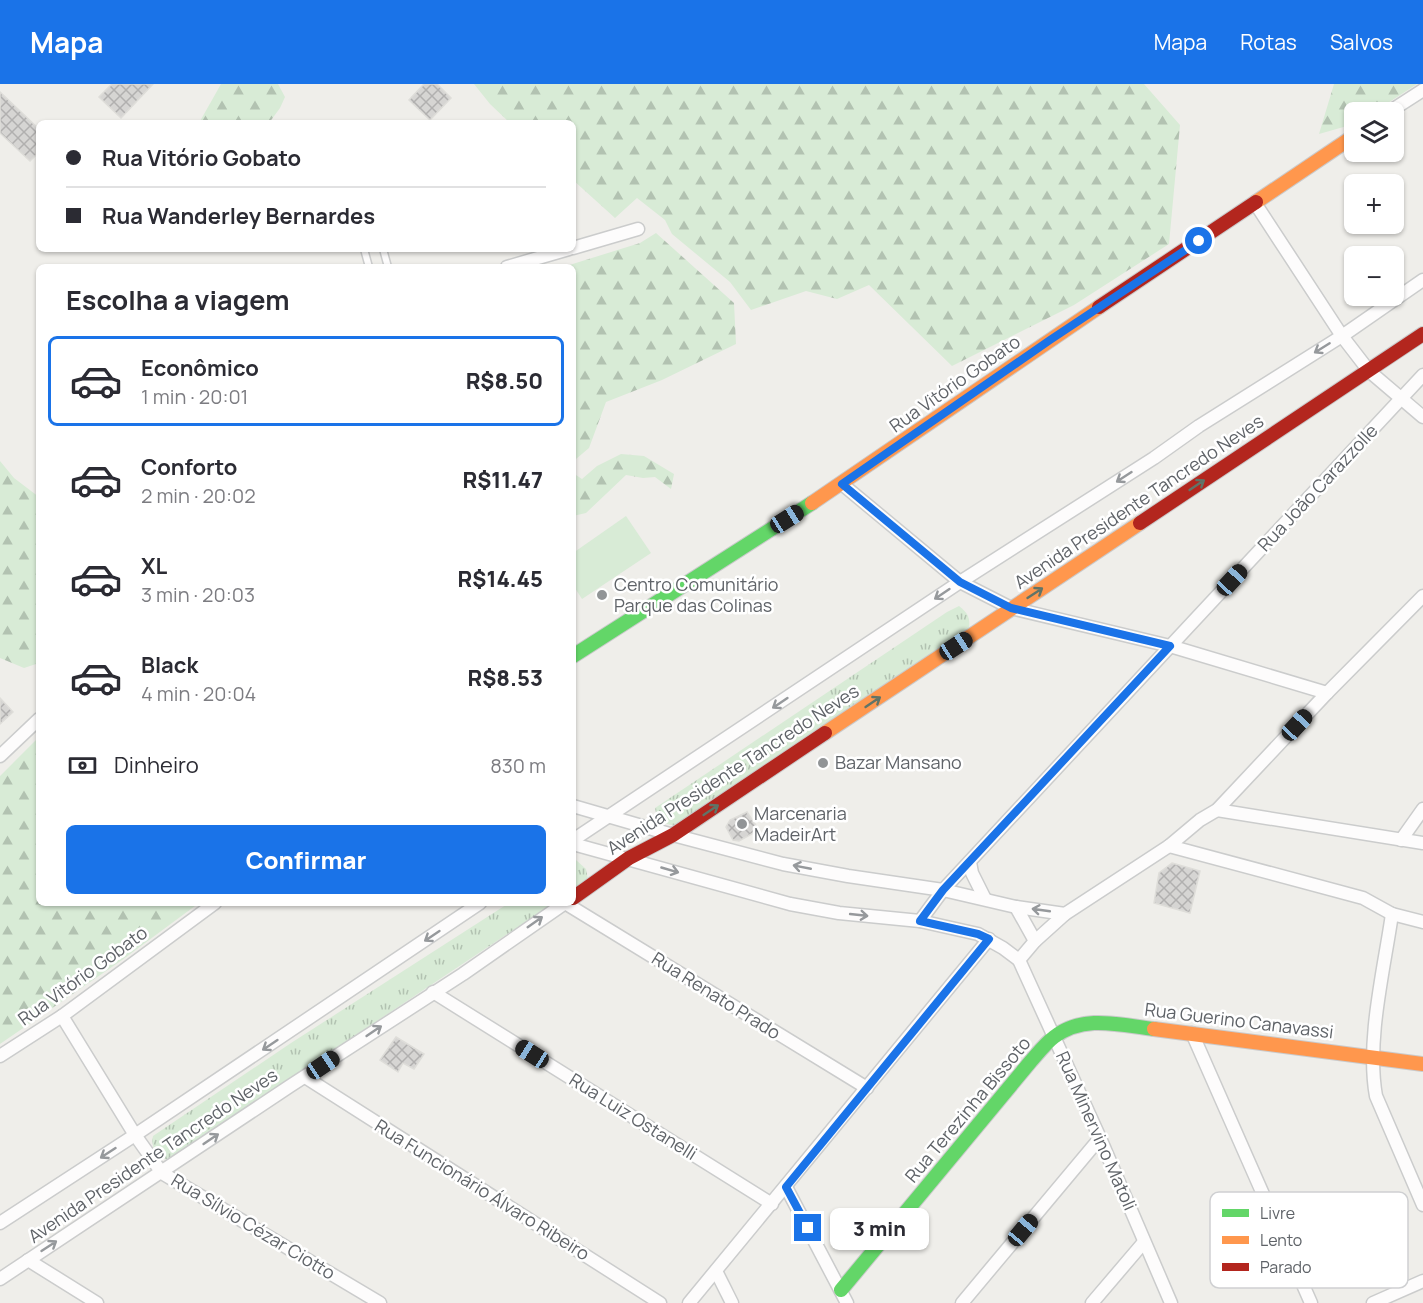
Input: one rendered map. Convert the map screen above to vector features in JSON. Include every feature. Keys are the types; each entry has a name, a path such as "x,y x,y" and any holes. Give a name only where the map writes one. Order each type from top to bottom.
{"street":[{"path":"1404,102 1423,90"},
{"name":"Rua Vitório Gobato","path":"576,654 842,484 1050,340 1344,143"},
{"path":"1255,203 1342,336 1369,371 1423,417"},
{"path":"576,247 638,229"},
{"path":"517,264 558,252"},
{"name":"Avenida Presidente Tancredo Neves","path":"576,840 960,582 1342,336 1423,280"},
{"name":"Avenida Presidente Tancredo Neves","path":"576,895 629,858 673,835 1423,334"},
{"name":"Rua João Carazzolle","path":"920,921 943,890 1423,375"},
{"path":"842,484 960,582 1011,608 1170,646 1328,693"},
{"path":"576,843 790,904 839,913 920,921 978,934 989,939 1018,960 1065,914 1169,846 1200,820 1217,810 1423,596"},
{"path":"0,756 36,722"},
{"path":"576,807 783,864 943,890 1016,907 1065,914"},
{"path":"1401,840 1423,809"},
{"path":"1217,810 1423,843"},
{"path":"1169,846 1363,898 1392,914 1423,922"},
{"path":"970,862 972,873 985,899"},
{"name":"Rua Vitório Gobato","path":"0,1056 62,1016 211,906"},
{"name":"Avenida Presidente Tancredo Neves","path":"0,1223 476,906"},
{"name":"Avenida Presidente Tancredo Neves","path":"0,1279 561,906"},
{"name":"Rua Renato Prado","path":"570,906 867,1088"},
{"path":"1016,907 1035,941"},
{"path":"1392,914 1375,1027 1373,1078 1377,1096 1423,1205"},
{"path":"689,1303 989,939"},
{"name":"Rua Minervino Matoli","path":"1018,960 1100,1138 1171,1303"},
{"name":"Rua Luiz Ostanelli","path":"433,992 772,1204"},
{"name":"Rua Sílvio Cézar Ciotto","path":"62,1016 135,1135 162,1173 380,1303"},
{"name":"Rua Guerino Canavassi","path":"1054,1037 1081,1023 1099,1022 1423,1064"},
{"path":"1192,1033 1262,1192"},
{"name":"Rua Terezinha Bissoto","path":"841,1290 1031,1061 1054,1037"},
{"name":"Rua Funcionário Álvaro Ribeiro","path":"305,1077 660,1303"},
{"path":"962,1303 1100,1138"},
{"path":"786,1187 847,1303"},
{"path":"1092,1303 1144,1242"},
{"path":"28,1260 97,1303"},
{"path":"716,1271 732,1303"},
{"path":"1408,1288 1423,1281"},
{"path":"1304,1288 1311,1303"},
{"path":"1373,1303 1407,1288"}],"green space":[{"path":"221,84 278,84 285,97 271,120 201,120"},
{"path":"474,84 1144,84 1180,125 1169,244 1074,305 952,366 869,285 837,299 806,291 751,310 730,282 672,234 665,220 637,198 615,218 576,183 576,120 507,120"},
{"path":"1334,84 1417,84 1389,102 1344,102 1344,127 1319,134"},
{"path":"656,233 734,303 736,344 662,380 606,402 589,448 576,459 576,264 573,264 640,243"},
{"path":"621,454 644,456 674,474 671,489 655,477 643,478 626,475 586,513 576,515 576,475 582,479 597,466"},
{"path":"0,461 14,478 36,495 36,664 24,668 0,658"},
{"path":"626,516 651,553 582,599 576,590 576,551"},
{"path":"959,606 968,616 969,630 676,826 658,822 655,808"},
{"path":"36,740 36,906 195,906 122,960 0,1044 0,776"},
{"path":"576,860 586,869 588,880 576,888"},
{"path":"504,906 550,906 170,1159 161,1159 155,1155 153,1136 291,1043"}],"building":[{"path":"112,84 153,84 121,118 99,97"},
{"path":"424,84 437,84 451,98 430,120 409,100"},
{"path":"0,92 36,126 36,155 30,161 0,133"},
{"path":"0,698 13,712 0,724"},
{"name":"Marcenaria MadeirArt","path":"747,812 759,830 739,841 733,840 726,827 730,820"},
{"path":"1172,863 1200,871 1190,913 1154,903 1159,873"},
{"path":"396,1037 424,1054 414,1069 403,1063 398,1072 380,1060"}],"traffic: fast":[{"path":"576,654 812,503"},
{"path":"841,1290 1051,1039 1078,1025 1090,1023 1154,1029"}],"traffic: slow":[{"path":"1256,202 1344,143"},
{"path":"812,503 1099,307"},
{"path":"825,733 1140,523"},
{"path":"1154,1029 1423,1064"}],"traffic: jam":[{"path":"1099,307 1256,202"},
{"path":"1140,523 1423,334"},
{"path":"576,896 629,858 673,835 825,733"}],"place":[{"name":"Centro Comunitário Parque das Colinas","path":"602,595"},
{"name":"Bazar Mansano","path":"823,763"},
{"name":"Marcenaria MadeirArt","path":"742,824"}],"route":[{"path":"808,1228 786,1187 989,939 978,934 920,921 943,890 1170,646 1011,608 960,582 842,484 1050,340 1199,241"}]}
